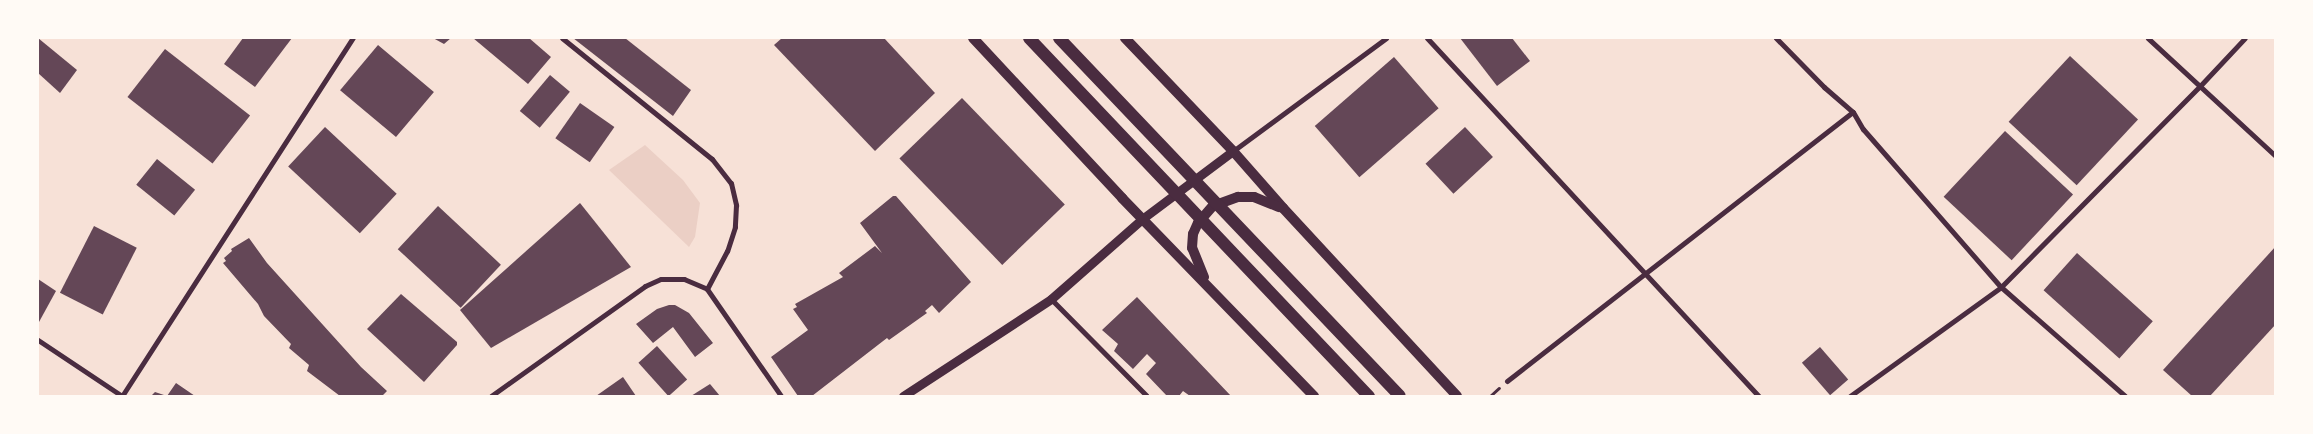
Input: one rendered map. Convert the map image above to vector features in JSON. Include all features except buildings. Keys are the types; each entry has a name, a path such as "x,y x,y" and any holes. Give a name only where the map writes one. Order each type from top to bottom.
{"main road":[{"path":"973,38 1142,219 1314,396"},
{"path":"1029,38 1369,396"},
{"path":"1059,38 1400,396"},
{"path":"1125,38 1233,150 1283,208 1457,396"},
{"path":"1208,286 1192,248 1192,234 1206,213 1213,206 1226,200 1254,197 1283,208"}],"street":[{"path":"38,340 122,396 353,38"},
{"path":"562,38 712,159 731,183 736,206 735,227 727,251 707,289"},
{"path":"903,396 1051,299 1142,219 1386,38"},
{"path":"1427,38 1758,396"},
{"path":"1776,38 1824,87 1853,112 1863,129 2001,287 2125,396"},
{"path":"2148,38 2276,156"},
{"path":"1850,396 2001,287 2245,38"},
{"path":"1507,381 1853,112"},
{"path":"491,396 645,286 661,279 684,279 707,289 781,396"},
{"path":"1051,299 1147,396"}],"shaded area":[{"path":"645,145 683,180 700,203 695,237 689,247 609,170"}]}
